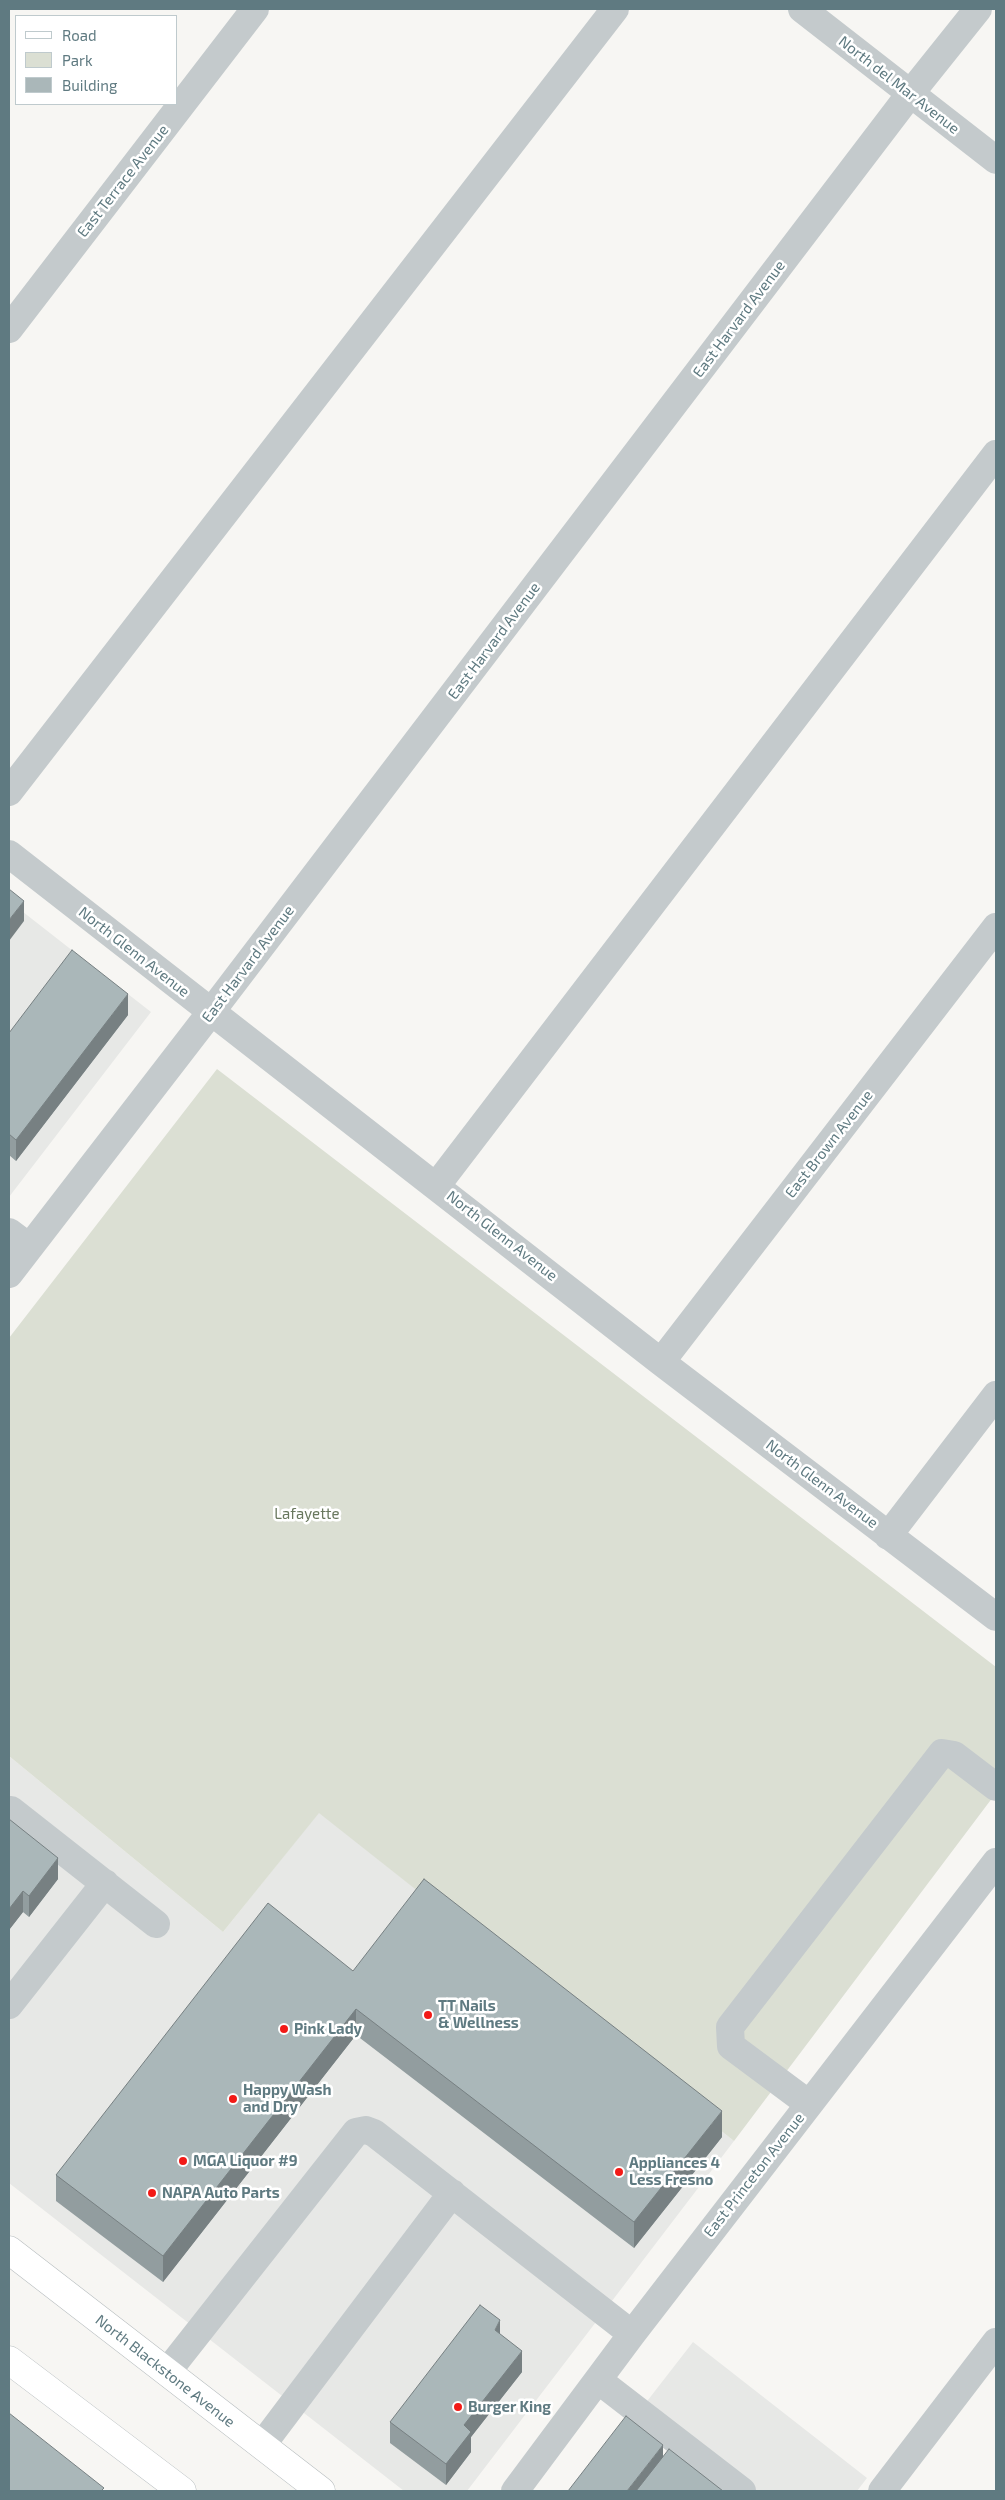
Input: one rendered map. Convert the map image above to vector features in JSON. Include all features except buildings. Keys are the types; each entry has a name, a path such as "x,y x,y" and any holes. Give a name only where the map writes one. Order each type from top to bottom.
{"main road":[{"name":"North Blackstone Avenue","path":"9,2250 321,2491"},
{"path":"9,2360 167,2487"}],"street":[{"name":"East Terrace Avenue","path":"9,329 255,9"},
{"path":"9,792 615,9"},
{"name":"North del Mar Avenue","path":"802,9 996,160"},
{"name":"East Harvard Avenue","path":"9,1274 19,1240 211,1012 910,94 978,9"},
{"path":"437,1185 996,454"},
{"name":"North Glenn Avenue","path":"9,854 437,1185 662,1362 996,1617"},
{"name":"East Brown Avenue","path":"662,1362 996,927"},
{"path":"888,1536 996,1395"},
{"path":"809,2104 730,2046 730,2026 942,1753 954,1755 996,1787"},
{"path":"11,1810 156,1924"},
{"name":"East Princeton Avenue","path":"515,2491 632,2334 996,1862"},
{"path":"11,1996 105,1883"},
{"path":"167,2372 356,2132 366,2130 374,2133 632,2334"},
{"path":"262,2446 452,2193"},
{"path":"882,2491 996,2342"},
{"path":"598,2380 742,2491"}],"shaded area":[{"path":"9,901 151,1012 9,1197"},
{"path":"9,1756 223,1932 319,1812 734,2141 467,2491 404,2491 9,2183"},
{"path":"693,2342 867,2478 857,2491 746,2491 641,2409"}],"green space":[{"name":"Lafayette","path":"217,1069 996,1667 996,1793 734,2141 319,1813 223,1932 9,1756 9,1338"}],"place":[{"name":"TT Nails & Wellness","path":"428,2015"},
{"name":"Pink Lady","path":"284,2029"},
{"name":"Happy Wash and Dry","path":"233,2099"},
{"name":"MGA Liquor #9","path":"183,2161"},
{"name":"Appliances 4 Less Fresno","path":"619,2172"},
{"name":"NAPA Auto Parts","path":"152,2193"},
{"name":"Burger King","path":"458,2407"}]}
